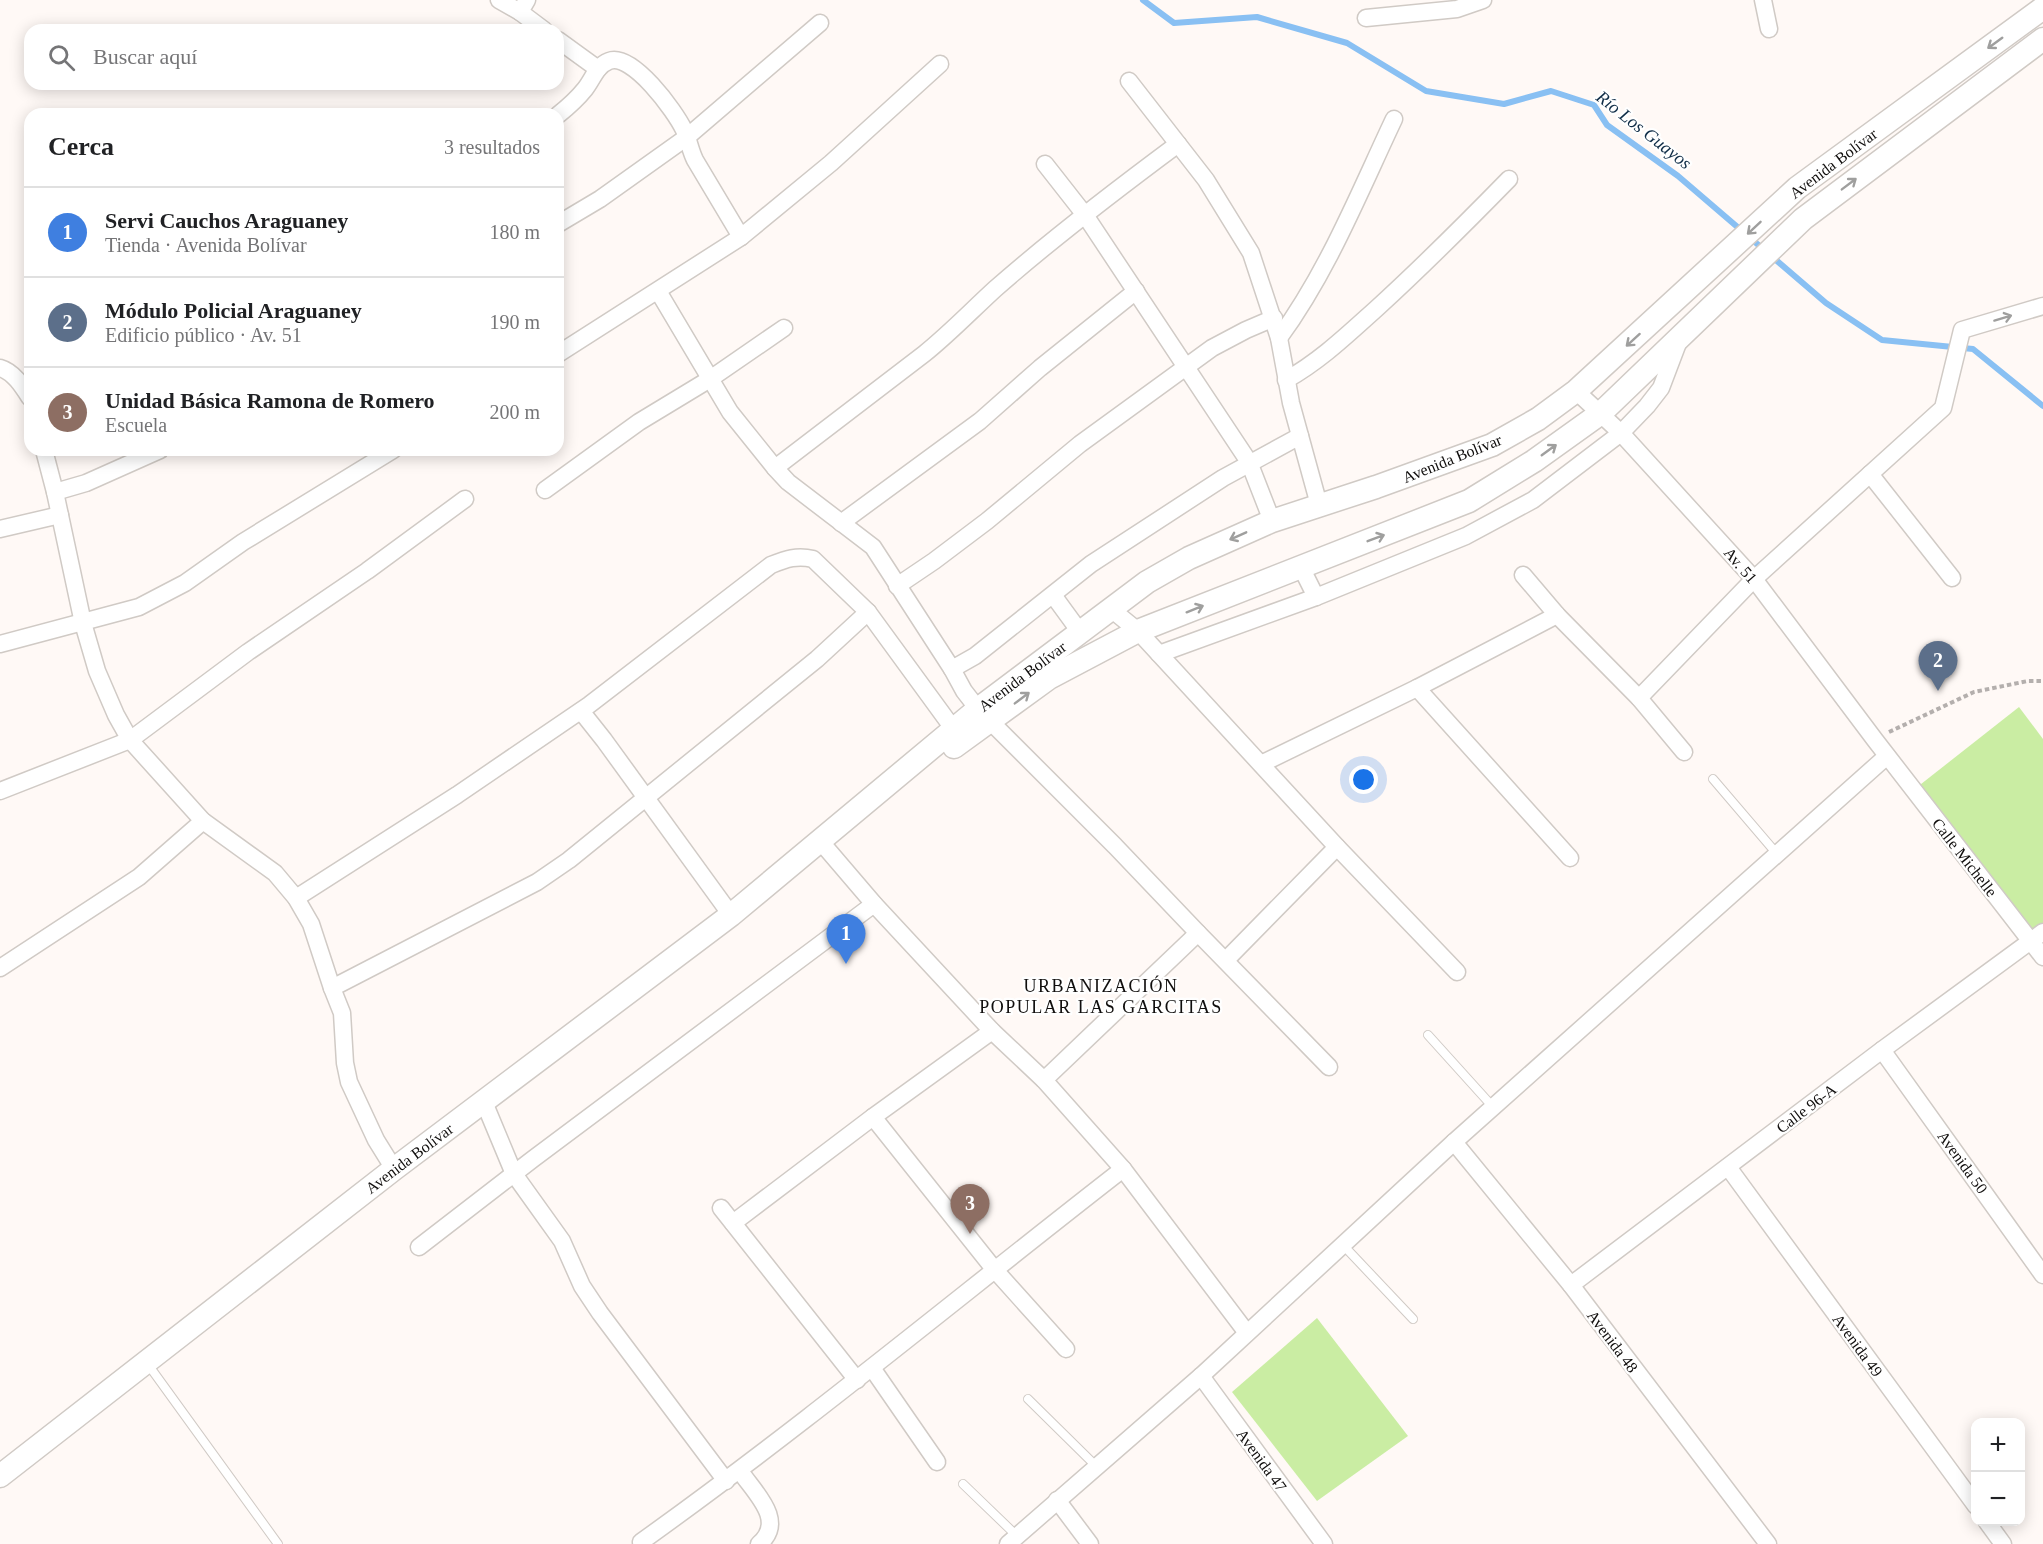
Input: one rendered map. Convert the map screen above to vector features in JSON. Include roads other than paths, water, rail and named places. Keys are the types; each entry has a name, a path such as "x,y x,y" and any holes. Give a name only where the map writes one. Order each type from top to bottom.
{"main road":[{"name":"Avenida Bolívar","path":"0,1476 394,1169 731,915 985,715 1080,632 1147,582 1189,558 1272,521 1376,488 1492,445 1538,419 1576,391 1797,188 2043,8"},
{"name":"Avenida Bolívar","path":"985,715 1138,631 1469,501 1534,461 1601,413 1803,219 2043,39"}],"street":[{"path":"499,0 523,6 539,24"},
{"path":"1366,18 1456,9 1483,0"},
{"path":"1763,0 1769,29"},
{"path":"564,220 600,199 687,137 820,24"},
{"path":"564,44 598,69"},
{"path":"564,109 584,91 598,69 609,61 626,62 664,99 687,137 695,160 741,237"},
{"path":"564,350 741,237 831,163 940,64"},
{"path":"1129,81 1206,180 1251,253 1274,318 1299,436 1319,505"},
{"path":"1279,338 1319,278 1394,119"},
{"path":"775,468 939,342 996,289 1085,215 1178,144"},
{"path":"1045,164 1085,215 1249,462 1272,521"},
{"path":"1286,380 1311,366 1363,321 1450,239 1509,179"},
{"path":"658,291 730,412 788,482 873,547 952,669 964,692 1329,1067"},
{"path":"841,523 980,421 1040,368 1136,291"},
{"path":"1639,698 1754,579 1943,408 1962,330 2043,306"},
{"path":"897,586 987,521 1080,444 1212,348 1274,318"},
{"path":"545,490 639,422 710,379 784,328"},
{"path":"1159,654 1316,597 1476,531 1533,500 1621,433 1661,388 1681,334"},
{"path":"0,368 6,370 24,389"},
{"name":"Av. 51","path":"1576,391 1621,433 1754,579 1887,756"},
{"path":"952,669 975,656 1091,564 1179,505 1249,462 1299,436"},
{"path":"46,456 83,623 97,671 116,715 130,740 204,822 274,873 296,898 311,924 342,1013 345,1063 349,1082 376,1140 394,1169"},
{"path":"55,492 86,483 147,456"},
{"path":"0,644 138,608 185,583 243,542 383,456"},
{"path":"1870,474 1952,578"},
{"path":"0,791 130,740 248,652 367,571 465,499"},
{"path":"0,529 60,514"},
{"path":"296,898 457,795 580,711 771,565 787,558 803,556 813,559 868,612 958,736"},
{"path":"1301,567 1316,597"},
{"path":"1523,575 1557,615 1639,698 1684,752"},
{"path":"1053,595 1080,632"},
{"path":"1111,609 1138,631 1336,847 1457,972"},
{"path":"332,988 537,882 569,860 807,667 868,612"},
{"path":"1261,764 1417,688 1557,615"},
{"path":"1417,688 1570,858"},
{"path":"580,711 731,915"},
{"path":"1013,1540 1201,1376 1454,1142 1887,756"},
{"name":"Calle Michelle","path":"1887,756 2037,937 2043,957"},
{"path":"0,968 139,877 204,822"},
{"path":"821,842 874,904 992,1031 1044,1080 1123,1169 1247,1333"},
{"path":"1226,960 1336,847"},
{"path":"419,1247 874,904"},
{"path":"1044,1080 1198,933"},
{"name":"Calle 96-A","path":"1571,1285 1882,1050 2037,937"},
{"path":"733,1223 992,1031"},
{"name":"Avenida 50","path":"1882,1050 2043,1275"},
{"path":"484,1102 514,1174 562,1241 582,1286 600,1313 733,1476 767,1510 771,1520 770,1531 759,1544"},
{"path":"873,1117 994,1269 1066,1349"},
{"name":"Avenida 48","path":"1454,1142 1571,1285 1768,1544"},
{"name":"Avenida 49","path":"1728,1167 1971,1499"},
{"path":"641,1542 733,1476 1123,1169"},
{"path":"722,1208 857,1380"},
{"path":"872,1368 937,1462"},
{"name":"Avenida 47","path":"1201,1376 1324,1544"},
{"path":"1057,1500 1090,1544"},
{"path":"1990,1526 2003,1544"}],"lane":[{"path":"1713,779 1777,854"},
{"path":"1428,1035 1493,1107"},
{"path":"1343,1245 1413,1319"},
{"path":"147,1363 278,1544"},
{"path":"1028,1399 1096,1466"},
{"path":"963,1484 1013,1540"}],"waterway":[{"name":"Río Los Guayos","path":"1143,0 1174,23 1257,17 1347,43 1426,91 1504,104 1551,91 1594,105 1607,125 1678,176 1826,303 1882,340 1973,349 2043,406"}],"place":[{"name":"Módulo Policial Araguaney","path":"1938,691"},
{"name":"Servi Cauchos Araguaney","path":"846,964"},
{"name":"Unidad Básica Ramona de Romero","path":"970,1234"}],"district":[{"name":"URBANIZACIÓN POPULAR LAS GARCITAS","path":"1101,996"}]}
